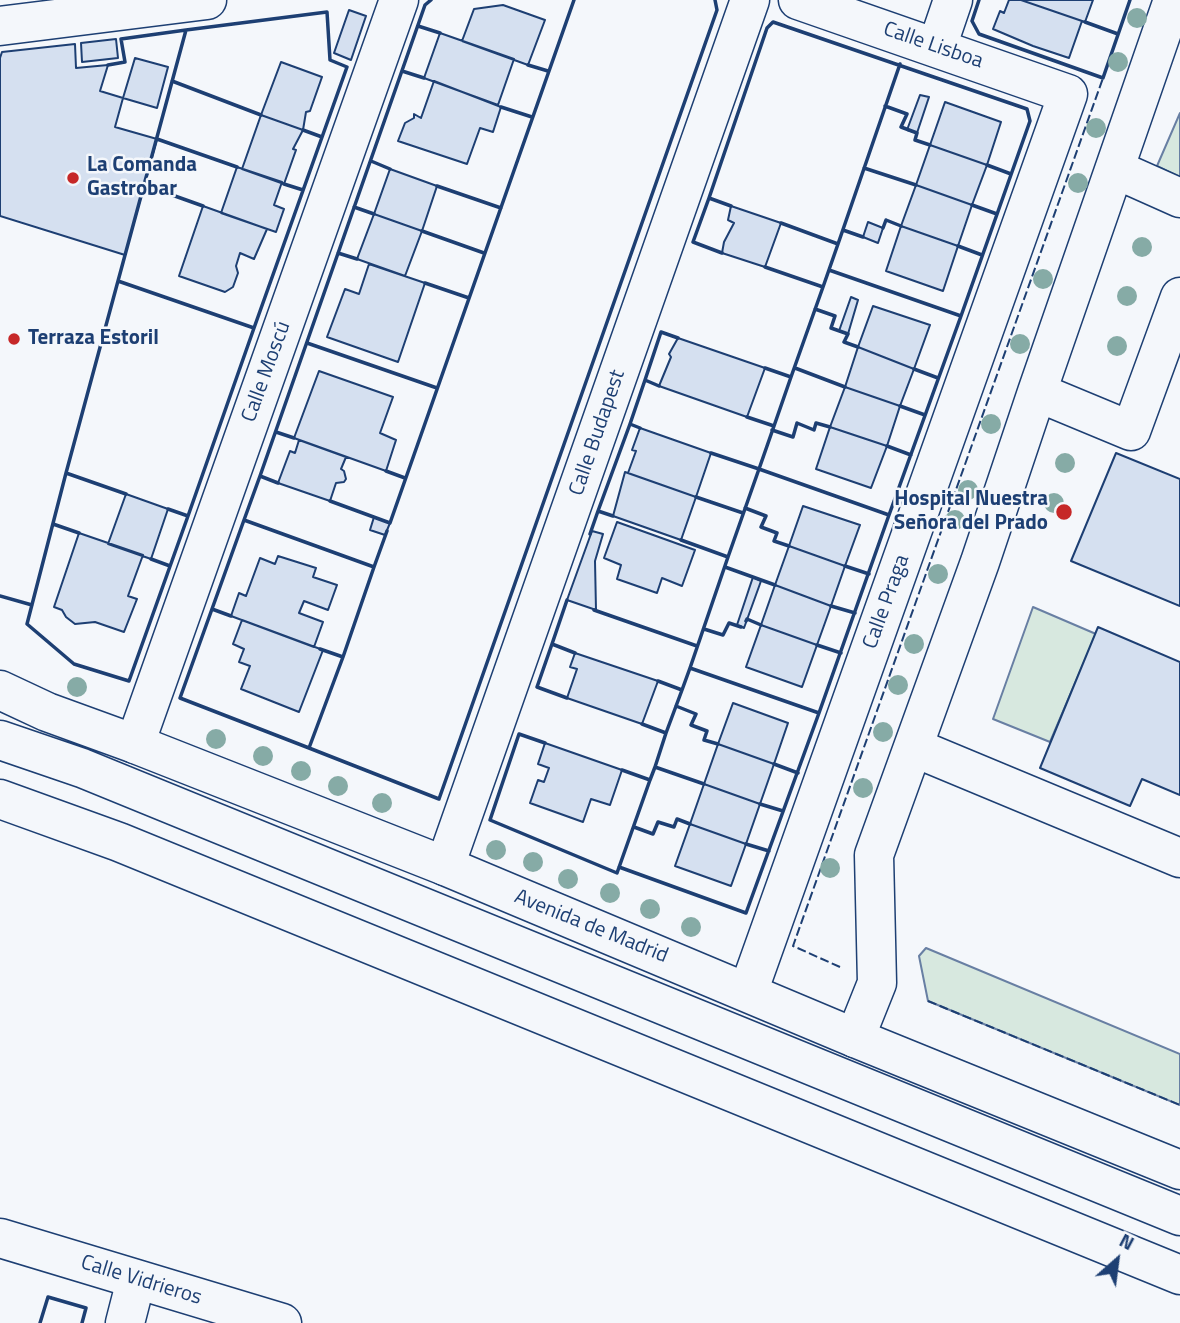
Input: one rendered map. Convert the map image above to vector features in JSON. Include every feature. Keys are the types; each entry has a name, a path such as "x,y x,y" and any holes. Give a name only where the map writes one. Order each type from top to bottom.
{"street":[{"path":"0,26 93,7 207,0"},
{"name":"Calle Moscú","path":"135,744 400,0"},
{"name":"Calle Budapest","path":"445,866 750,0"},
{"name":"Calle Lisboa","path":"798,0 1068,94"},
{"path":"937,47 953,0"},
{"path":"855,1038 877,983 874,855 980,562 1173,0"},
{"name":"Calle Praga","path":"748,992 1068,94"},
{"path":"1115,169 1180,198"},
{"path":"1037,392 1131,432 1180,297"},
{"name":"Avenida de Madrid","path":"0,690 47,712 445,866 855,1038 1180,1170"},
{"path":"0,740 82,768 1180,1216"},
{"path":"913,747 1180,858"},
{"path":"0,799 119,842 1180,1275"},
{"name":"Calle Vidrieros","path":"0,1238 282,1323"},
{"path":"125,1323 135,1280"}],"shaded area":[{"path":"1180,113 1180,177 1157,166"},
{"path":"1033,607 1096,634 1050,742 993,719"},
{"path":"926,948 1180,1054 1180,1105 928,1001 919,956"}],"building":[{"path":"1009,0 1021,0 1082,21 1069,58 993,29 1000,11 1004,13"},
{"path":"1021,0 1093,0 1085,22"},
{"path":"503,5 545,20 528,65 462,41 474,9"},
{"path":"349,10 366,16 351,60 334,53"},
{"path":"440,33 514,59 498,105 424,78"},
{"path":"116,39 118,58 82,62 81,43"},
{"name":"La Comanda Gastrobar","path":"75,44 76,68 108,65 100,91 123,98 115,127 157,139 125,255 0,216 2,52"},
{"path":"135,58 168,67 157,108 123,98"},
{"path":"281,62 322,77 310,111 306,112 303,130 261,115"},
{"path":"434,81 501,107 493,132 480,128 467,164 398,141 405,123 414,118 414,114 421,118"},
{"path":"920,95 929,97 917,133 907,130"},
{"path":"945,102 1001,122 987,165 930,145"},
{"path":"261,115 303,130 293,149 296,150 284,184 242,169"},
{"path":"930,145 987,165 972,205 916,185"},
{"path":"237,167 282,182 274,205 284,209 276,232 221,213"},
{"path":"390,169 437,186 422,231 374,214"},
{"path":"916,185 972,205 958,246 901,226"},
{"path":"203,206 267,229 254,259 240,253 233,287 225,292 179,276"},
{"path":"731,206 781,223 765,267 722,253 724,242 734,223 728,220"},
{"path":"374,214 422,231 405,276 357,259"},
{"path":"868,222 883,228 878,243 863,237"},
{"path":"901,226 958,246 943,291 886,271"},
{"path":"369,264 425,283 398,362 327,337 345,289 359,294"},
{"path":"851,297 858,300 848,334 839,331"},
{"path":"873,306 930,325 914,369 858,347"},
{"path":"678,338 765,368 747,417 659,386 671,357 669,354"},
{"path":"858,347 914,369 900,406 845,387"},
{"path":"319,371 393,397 380,433 396,440 386,471 294,438"},
{"path":"845,387 900,406 887,446 830,427"},
{"path":"830,427 887,446 871,488 816,469"},
{"path":"640,428 711,453 696,497 628,473"},
{"path":"299,440 346,457 341,469 346,479 336,483 330,501 278,483 290,451 295,453"},
{"path":"1116,453 1180,479 1180,606 1071,561"},
{"path":"625,472 696,497 681,540 613,516"},
{"path":"126,494 168,509 151,559 108,544"},
{"path":"803,506 860,525 845,566 789,546"},
{"path":"374,517 390,523 385,535 370,530"},
{"path":"617,522 695,550 682,586 662,578 657,593 617,579 621,565 604,558"},
{"path":"592,531 603,534 595,561 596,610 567,600"},
{"path":"79,533 143,555 128,596 137,599 124,632 95,622 75,624 62,610 54,607"},
{"path":"789,546 845,566 831,606 775,585"},
{"path":"278,556 316,568 313,577 337,585 328,610 304,601 299,613 323,622 314,647 231,616 239,593 246,596 260,558 275,564"},
{"path":"753,577 761,581 744,628 737,625"},
{"path":"775,585 831,606 817,645 761,625"},
{"path":"242,620 323,650 299,712 241,689 250,666 239,662 244,649 233,644"},
{"path":"761,625 817,645 802,687 746,667"},
{"path":"1098,627 1180,662 1180,795 1142,779 1130,806 1040,768"},
{"path":"575,653 658,681 642,724 567,698 577,669 570,667"},
{"path":"733,703 788,723 774,764 718,744"},
{"path":"545,743 622,770 610,805 591,799 583,822 530,803 538,780 544,782 549,768 538,764"},
{"path":"718,744 774,764 760,804 704,784"},
{"path":"704,784 760,804 746,844 690,824"},
{"path":"690,824 746,844 731,886 675,866"}],"fence":[{"path":"840,967 793,946 1103,78"},
{"path":"928,1001 1180,1105"}],"wall":[{"path":"278,483 260,476 425,5 431,0"},
{"path":"330,501 390,523 574,0"},
{"path":"309,748 439,799 717,10 715,0"},
{"path":"979,0 972,21 979,34 1103,78 1130,0"},
{"path":"327,12 330,60 347,67 254,328 118,281 186,30 327,12"},
{"path":"709,198 767,28 773,22 1027,109 1030,121 961,316 829,270"},
{"path":"1085,22 1118,34"},
{"path":"418,26 440,33"},
{"path":"108,65 125,62 121,39 186,30"},
{"path":"838,244 900,64"},
{"path":"528,65 548,71"},
{"path":"402,71 424,78"},
{"path":"172,81 261,115"},
{"path":"885,106 907,114 901,127 917,133 915,140 930,145"},
{"path":"501,107 532,117"},
{"path":"303,130 322,137"},
{"path":"157,139 237,167"},
{"path":"371,161 390,169"},
{"path":"987,165 1011,174"},
{"path":"864,168 916,185"},
{"path":"284,184 303,190"},
{"path":"144,185 203,206"},
{"path":"437,186 501,208"},
{"path":"722,253 693,242 709,198 731,206"},
{"path":"972,205 997,214"},
{"path":"354,207 374,214"},
{"path":"883,228 886,220 901,226"},
{"path":"765,267 823,287 838,244 781,223"},
{"path":"843,230 863,237"},
{"path":"422,231 484,253"},
{"path":"958,246 982,255"},
{"path":"338,253 357,259"},
{"path":"66,473 118,281"},
{"path":"425,283 469,298"},
{"path":"791,377 823,287"},
{"path":"815,309 835,316 831,328 848,334 844,342 858,347"},
{"path":"774,426 759,469 889,515 961,316"},
{"path":"188,516 254,328"},
{"path":"659,386 645,380 661,332 678,338"},
{"path":"307,343 437,388"},
{"path":"747,417 774,426 791,377 765,368"},
{"path":"795,368 845,387"},
{"path":"914,369 938,378"},
{"path":"630,424 645,380"},
{"path":"900,406 925,415"},
{"path":"772,430 793,437 797,423 814,430 816,423 830,427"},
{"path":"613,516 598,511 630,424 640,428"},
{"path":"276,432 294,438"},
{"path":"887,446 911,455"},
{"path":"681,540 728,557 759,469 711,453"},
{"path":"386,471 405,478"},
{"path":"126,494 66,473 27,624 74,664 129,681 188,516 168,509"},
{"path":"244,520 260,476"},
{"path":"696,497 743,513"},
{"path":"745,508 766,516 761,527 777,533 774,541 789,546"},
{"path":"590,534 598,511"},
{"path":"728,557 690,668 819,713 889,515"},
{"path":"231,616 212,609 244,520 374,567 343,657 320,649"},
{"path":"53,524 79,533"},
{"path":"374,567 387,531"},
{"path":"151,559 170,566"},
{"path":"845,566 869,574"},
{"path":"725,567 775,585"},
{"path":"0,596 32,605"},
{"path":"552,644 567,600"},
{"path":"831,606 855,613"},
{"path":"212,609 180,698 309,748 343,657"},
{"path":"594,610 697,646"},
{"path":"746,621 747,619 761,625"},
{"path":"704,629 723,635 729,623 741,627"},
{"path":"567,698 537,687 552,644 575,653"},
{"path":"817,645 841,653"},
{"path":"682,690 690,668"},
{"path":"642,724 666,733 682,690 658,681"},
{"path":"676,706 696,714 691,725 707,731 704,740 718,744"},
{"path":"619,867 746,913 819,713"},
{"path":"655,767 666,733"},
{"path":"545,743 519,734 490,820 617,873 650,780 622,770"},
{"path":"774,764 798,773"},
{"path":"650,780 655,767 704,784"},
{"path":"760,804 783,811"},
{"path":"634,827 653,834 658,822 674,827 677,819 690,824"},
{"path":"746,844 769,851"},
{"path":"40,1323 48,1297 86,1308 82,1323"}],"place":[{"name":"La Comanda Gastrobar","path":"73,178"},
{"name":"Terraza Estoril","path":"14,339"},
{"name":"Hospital Nuestra Señora del Prado","path":"1064,512"}]}
